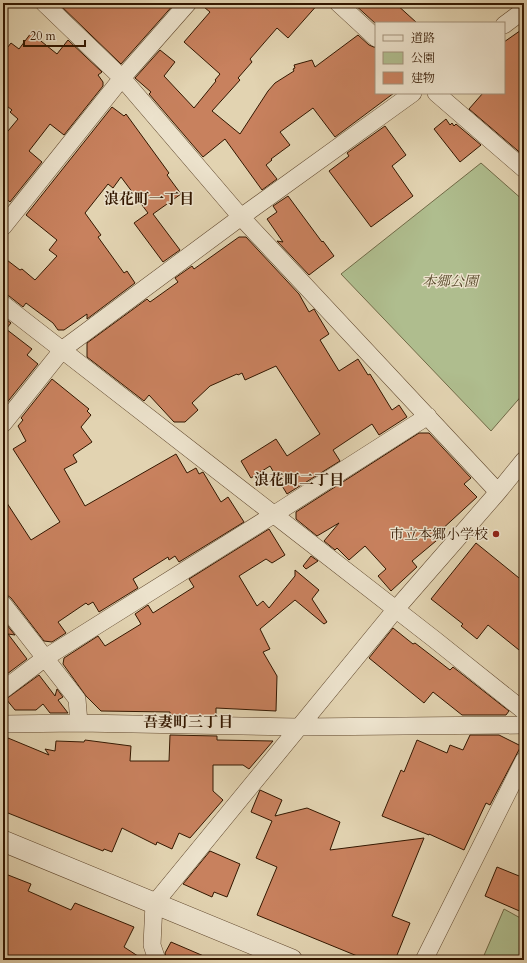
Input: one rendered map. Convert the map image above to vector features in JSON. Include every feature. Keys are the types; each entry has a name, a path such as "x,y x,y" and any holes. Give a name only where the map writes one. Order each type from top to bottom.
{"street":[{"path":"44,3 122,78 241,218 498,492"},
{"path":"3,227 122,78 188,3"},
{"path":"338,3 375,37"},
{"path":"505,24 524,10"},
{"path":"3,424 63,349 412,94"},
{"path":"437,94 524,169"},
{"path":"3,304 63,349 524,711"},
{"path":"3,690 45,658 428,416"},
{"path":"158,960 152,945 154,904 396,610 524,460"},
{"path":"3,604 77,699 79,723"},
{"path":"3,724 79,723 299,727 524,725"},
{"path":"424,960 524,760"},
{"path":"3,841 292,960"}],"green space":[{"name":"本郷公園","path":"481,163 524,201 524,393 491,431 341,274"},
{"path":"504,909 524,920 524,960 482,960"}],"building":[{"path":"58,3 175,3 121,64"},
{"path":"199,3 319,3 288,38 277,28 250,59 252,62 238,78 240,80 212,111 240,134 268,91 275,83 294,71 294,65 312,60 315,67 358,35 369,45 375,48 375,94 393,94 335,137 313,108 280,132 290,145 271,159 272,160 266,165 277,179 262,190 225,139 203,157 149,94 151,92 135,78 160,50 175,62 164,76 194,108 220,74 184,42 210,12"},
{"path":"353,3 395,3 416,22 375,22"},
{"path":"524,28 524,156 469,109 482,94 505,94 505,41"},
{"path":"31,33 57,54 68,40 102,72 98,75 103,82 103,86 64,135 50,124 29,151 42,162 10,202 3,196 3,137 18,119 10,112 12,110 3,103 3,53 11,43 19,49"},
{"path":"112,107 124,116 126,114 169,173 167,175 181,194 153,214 180,250 163,262 134,223 148,213 121,177 113,188 108,184 85,213 101,235 98,237 124,273 127,271 135,283 87,319 87,314 64,330 58,330 53,323 26,303 23,307 9,296 3,294 3,257 20,270 22,269 35,280 57,256 49,250 57,240 26,215"},
{"path":"446,119 450,125 452,123 454,126 456,124 481,145 460,162 434,129"},
{"path":"385,126 406,155 392,166 413,196 371,227 329,171 349,156 347,153"},
{"path":"288,196 334,256 309,275 277,241 283,242 267,219 277,212 273,206"},
{"path":"239,237 246,237 299,294 309,312 314,309 329,334 320,340 339,371 358,359 368,375 370,374 392,410 399,405 407,417 379,435 372,424 333,450 340,461 287,494 270,466 251,478 241,461 276,439 287,456 320,434 276,366 245,380 242,373 210,386 192,403 198,410 185,422 174,422 149,395 144,401 87,357 87,343 147,299 150,302 178,282 175,278 192,266 194,269"},
{"path":"3,317 11,323 6,329 32,349 27,355 38,364 5,405 3,403"},
{"path":"52,379 89,409 87,411 91,415 81,427 92,442 73,455 77,462 64,469 85,506 176,454 187,473 196,468 199,474 203,472 221,502 228,497 244,522 179,562 175,556 169,560 168,557 133,579 138,588 99,612 93,602 88,605 86,603 58,622 66,633 52,642 44,641 11,598 3,594 3,497 31,540 60,522 13,449 26,441 18,426 23,420 21,418"},
{"path":"419,433 429,433 471,478 464,484 477,497 439,532 442,536 412,561 417,567 391,591 378,576 386,569 365,546 349,560 337,548 335,550 324,541 339,523 317,536 296,519 296,512"},
{"path":"269,529 285,555 272,563 266,559 239,576 257,606 263,601 269,608 295,576 295,570 319,590 312,599 327,622 324,624 295,600 260,629 270,649 263,652 277,676 276,711 216,708 216,716 170,715 170,712 101,711 86,696 63,664 64,658 98,636 105,646 141,624 135,614 148,605 153,613 194,587 189,579"},
{"path":"476,543 524,582 524,654 488,625 477,639 461,626 463,624 431,599"},
{"path":"311,556 318,561 306,569 303,566"},
{"path":"3,620 15,635 8,634 27,659 3,677"},
{"path":"393,628 450,670 453,667 509,711 506,715 462,715 433,692 424,703 369,658"},
{"path":"39,675 55,696 57,689 63,697 58,700 68,713 50,713 43,704 36,710 15,710 6,699"},
{"path":"170,735 217,736 217,740 273,741 249,769 243,765 213,765 213,791 223,800 190,838 179,833 172,849 157,842 156,845 122,828 112,852 104,849 103,851 3,811 3,750 8,738 49,755 45,749 55,751 56,741 84,742 85,740 131,746 130,761 169,761"},
{"path":"470,735 499,735 521,746 490,805 486,803 464,850 429,834 382,816 401,770 404,772 417,740 447,753 450,745 463,750"},
{"path":"260,790 282,800 275,816 307,808 340,822 330,850 424,838 392,916 410,923 395,960 367,960 257,915 277,867 256,858 272,821 251,812"},
{"path":"210,851 240,864 227,897 214,892 212,897 183,884"},
{"path":"497,867 524,878 524,913 485,896"},
{"path":"3,873 31,884 28,891 71,910 75,903 134,927 124,947 144,960 109,960 108,957 98,960 3,960"},
{"path":"171,942 213,960 167,960 165,953"}],"place":[{"name":"市立本郷小学校","path":"496,534"}],"district":[{"name":"浪花町一丁目","path":"149,199"},
{"name":"浪花町二丁目","path":"299,480"},
{"name":"吾妻町三丁目","path":"188,722"}]}
